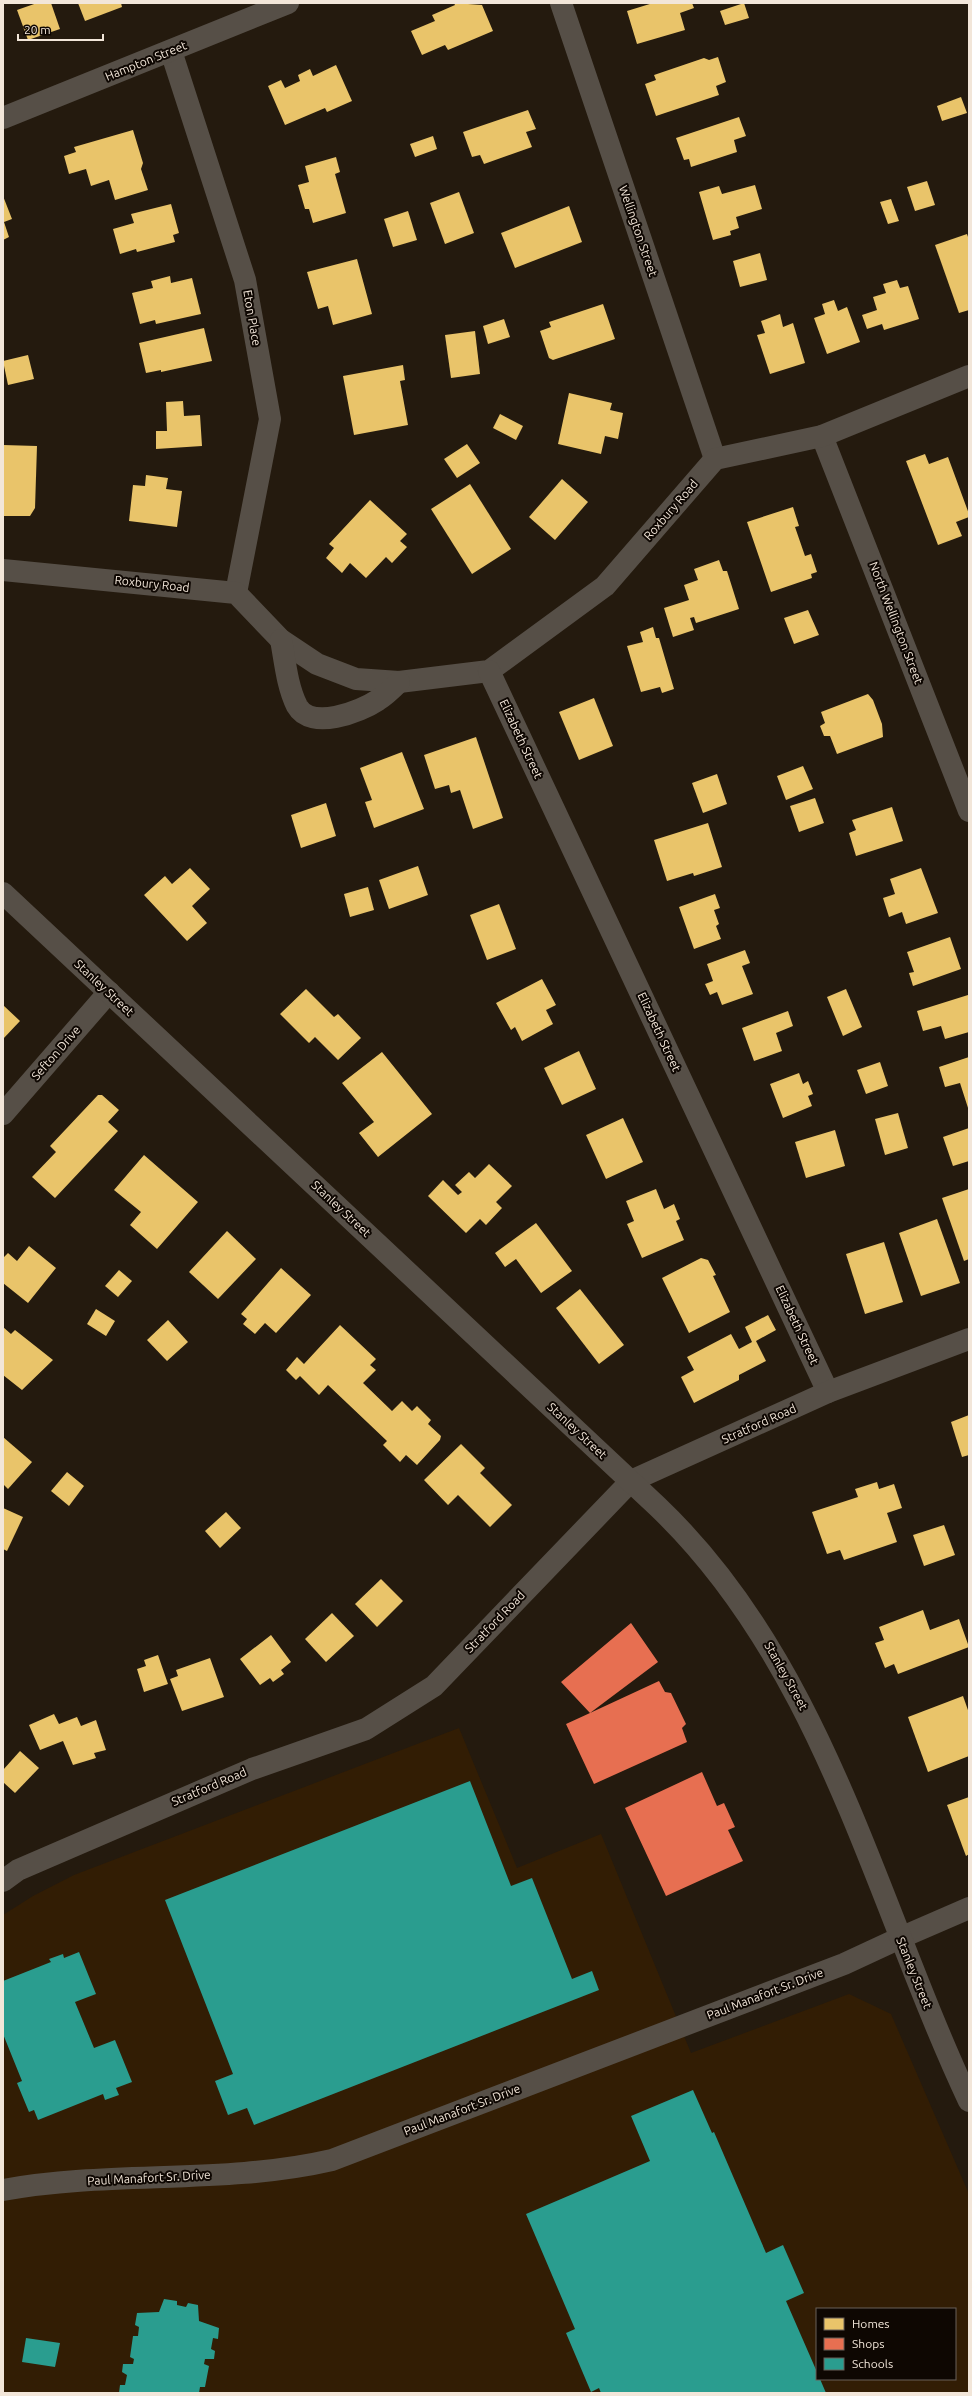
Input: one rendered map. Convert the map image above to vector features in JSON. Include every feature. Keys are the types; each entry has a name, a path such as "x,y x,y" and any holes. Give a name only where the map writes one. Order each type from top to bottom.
{"street":[{"name":"Hampton Street","path":"3,118 288,3"},
{"name":"Wellington Street","path":"561,3 715,459"},
{"name":"Eton Place","path":"171,51 246,280 270,419 236,593"},
{"path":"715,459 822,436 969,376"},
{"name":"North Wellington Street","path":"822,436 969,811"},
{"name":"Roxbury Road","path":"3,570 236,593 281,640 316,664 356,679 399,682 489,671 605,586 715,459"},
{"path":"281,640 287,675 298,707 315,719 325,720 344,715 378,701 399,682"},
{"name":"Elizabeth Street","path":"489,671 828,1392"},
{"name":"Stanley Street","path":"3,893 631,1481 700,1550 735,1594 765,1638 793,1688 828,1759 900,1938 969,2101"},
{"name":"Sefton Drive","path":"3,1114 109,992"},
{"name":"Stratford Road","path":"3,1881 18,1870 252,1769 366,1729 434,1686 631,1481 828,1392 969,1339"},
{"name":"Paul Manafort Sr. Drive","path":"3,2190 47,2184 274,2171 332,2160 844,1964 969,1908"}],"shaded area":[{"path":"459,1728 517,1868 601,1834 691,2053 849,1994 891,2014 969,2194 969,2393 3,2393 3,1915 33,1896 74,1875"}],"building: Homes":[{"path":"37,3 51,3 60,29 28,40 17,10"},
{"path":"78,3 121,3 122,7 85,21"},
{"path":"454,3 482,5 493,31 448,50 445,45 422,55 411,31 435,21 432,15 455,5"},
{"path":"653,3 692,3 694,8 680,13 685,30 637,44 627,11"},
{"path":"744,3 749,18 725,25 720,11"},
{"path":"718,57 726,82 716,86 719,95 656,116 645,84 656,80 654,75 704,58 709,60"},
{"path":"336,65 352,101 327,112 325,108 285,125 268,86 281,80 285,88 300,81 298,75 310,69 313,76"},
{"path":"961,97 967,113 942,121 937,106"},
{"path":"528,110 536,129 526,132 532,147 484,164 480,155 472,157 463,132"},
{"path":"739,117 746,136 734,140 737,152 691,167 689,159 684,160 676,138"},
{"path":"133,130 143,163 141,169 148,190 115,200 109,180 91,186 86,169 69,174 64,156 76,152 74,147"},
{"path":"433,136 437,149 415,157 410,144"},
{"path":"336,157 340,172 335,174 346,213 313,223 309,209 305,209 298,185 309,182 305,166"},
{"path":"927,181 935,205 915,211 907,187"},
{"path":"755,185 762,209 736,217 739,228 730,231 731,235 713,240 699,192 719,186 722,194"},
{"path":"459,192 474,233 445,244 430,203"},
{"path":"3,196 12,219 4,222 9,237 3,240"},
{"path":"891,199 899,221 888,224 880,202"},
{"path":"171,204 179,233 173,235 175,242 137,252 136,249 120,254 113,229 134,223 131,214"},
{"path":"569,206 582,242 515,268 501,233"},
{"path":"408,211 417,240 393,247 384,219"},
{"path":"967,234 969,240 969,310 959,313 935,245"},
{"path":"760,253 767,280 740,287 733,261"},
{"path":"357,259 372,314 333,325 328,306 318,309 307,272"},
{"path":"170,276 171,283 192,278 201,314 156,324 155,320 140,324 132,293 153,288 151,281"},
{"path":"897,280 900,288 908,286 919,319 884,330 882,324 867,329 862,315 877,310 873,297 886,293 883,284"},
{"path":"834,300 838,311 847,307 860,342 827,354 814,318 825,314 822,304"},
{"path":"603,304 615,339 553,360 549,358 540,331 551,327 549,322"},
{"path":"780,314 783,327 793,323 805,363 770,374 757,335 765,333 761,321"},
{"path":"504,319 510,337 488,344 483,326"},
{"path":"204,328 212,361 161,372 161,370 146,373 139,343"},
{"path":"475,331 480,374 451,378 445,335"},
{"path":"28,355 34,379 8,385 3,361"},
{"path":"403,365 405,380 400,381 408,425 354,435 343,376"},
{"path":"569,393 612,403 610,410 623,413 618,439 605,436 601,454 558,444"},
{"path":"183,401 184,416 200,415 202,446 156,449 156,431 167,431 166,402"},
{"path":"500,414 523,426 516,440 493,428"},
{"path":"467,444 480,463 457,478 444,459"},
{"path":"3,445 37,446 35,508 30,516 3,516"},
{"path":"925,454 929,464 948,457 969,514 969,517 956,522 962,536 938,545 906,461"},
{"path":"146,475 168,478 166,489 182,491 177,527 129,521 133,485 145,486"},
{"path":"562,479 588,502 555,540 529,517"},
{"path":"470,484 511,549 472,574 431,509"},
{"path":"370,500 407,534 400,541 407,547 392,563 386,557 366,578 350,563 342,573 326,558 334,548 329,544"},
{"path":"793,507 799,526 795,527 805,556 811,554 817,572 811,574 812,578 771,592 747,522"},
{"path":"719,560 723,571 727,571 739,609 696,623 694,617 690,618 694,630 673,637 664,608 689,600 684,585 698,580 694,569"},
{"path":"808,610 819,635 794,644 784,618"},
{"path":"653,627 656,638 659,638 674,689 662,693 660,687 641,692 627,646 643,642 640,632"},
{"path":"868,694 873,700 882,724 883,737 837,754 830,736 824,736 820,726 825,723 821,712"},
{"path":"594,698 613,746 579,760 559,712"},
{"path":"476,737 503,818 473,829 460,790 451,793 449,785 435,789 424,755"},
{"path":"402,752 424,809 374,828 365,802 372,800 360,768"},
{"path":"803,766 813,789 786,800 777,776"},
{"path":"717,774 727,804 703,813 692,783"},
{"path":"815,798 824,823 799,832 790,806"},
{"path":"326,803 336,836 301,848 291,815"},
{"path":"892,807 903,841 856,856 849,833 856,830 852,820"},
{"path":"708,823 722,867 694,876 693,873 667,881 654,840"},
{"path":"418,866 428,895 389,909 379,880"},
{"path":"190,868 210,889 192,906 207,923 187,941 144,895 165,876 172,884"},
{"path":"921,868 938,913 906,924 902,912 889,917 883,898 895,894 890,879"},
{"path":"368,887 374,910 350,917 344,894"},
{"path":"715,894 720,908 714,910 719,924 716,926 721,939 694,949 679,907"},
{"path":"499,904 516,949 487,960 470,915"},
{"path":"950,937 961,969 913,986 909,973 914,972 907,952"},
{"path":"745,950 750,963 742,966 753,994 722,1005 717,992 710,995 705,984 713,981 707,964"},
{"path":"542,979 556,1005 546,1010 553,1024 522,1041 515,1027 511,1030 496,1003"},
{"path":"306,989 334,1017 338,1014 361,1038 338,1060 315,1037 309,1043 280,1014"},
{"path":"846,989 862,1027 843,1036 827,997"},
{"path":"968,995 969,1032 945,1039 941,1026 923,1031 917,1011"},
{"path":"3,1005 20,1021 3,1039"},
{"path":"788,1011 793,1026 776,1033 782,1051 754,1061 742,1028"},
{"path":"579,1051 596,1089 562,1105 544,1068"},
{"path":"382,1052 432,1114 378,1157 359,1133 374,1122 342,1083"},
{"path":"969,1057 969,1111 960,1083 945,1087 939,1067"},
{"path":"880,1062 888,1086 866,1094 857,1070"},
{"path":"799,1073 803,1084 808,1081 813,1094 808,1096 812,1106 783,1118 770,1084"},
{"path":"98,1095 102,1095 119,1110 108,1122 118,1131 55,1198 32,1177 56,1152 50,1146"},
{"path":"898,1113 908,1148 885,1155 875,1119"},
{"path":"623,1118 643,1162 606,1179 586,1135"},
{"path":"969,1128 969,1161 953,1166 943,1137"},
{"path":"835,1130 845,1166 806,1178 795,1142"},
{"path":"144,1155 198,1202 157,1249 130,1225 141,1212 114,1190"},
{"path":"489,1164 512,1186 496,1202 502,1208 486,1225 480,1219 466,1233 428,1196 443,1180 458,1195 462,1192 455,1185 469,1172 475,1178"},
{"path":"656,1189 664,1209 674,1204 680,1219 676,1221 684,1240 642,1258 627,1224 634,1221 626,1201"},
{"path":"969,1189 969,1259 964,1261 942,1198"},
{"path":"937,1219 960,1283 921,1296 899,1233"},
{"path":"536,1223 572,1271 541,1293 516,1259 505,1267 495,1253"},
{"path":"227,1231 256,1259 218,1299 189,1272"},
{"path":"884,1242 903,1302 865,1314 846,1254"},
{"path":"29,1246 56,1268 28,1303 3,1283 3,1258 8,1253 17,1261"},
{"path":"701,1258 708,1260 716,1275 713,1276 730,1312 689,1333 662,1278"},
{"path":"281,1268 311,1295 276,1333 265,1323 255,1334 243,1324 247,1319 241,1314"},
{"path":"119,1270 132,1281 118,1297 105,1286"},
{"path":"580,1289 624,1345 599,1364 556,1308"},
{"path":"96,1309 115,1321 106,1336 87,1324"},
{"path":"768,1315 776,1330 756,1341 766,1361 739,1375 739,1380 694,1403 681,1377 694,1370 687,1357 731,1334 739,1349 752,1342 745,1327"},
{"path":"168,1320 188,1342 167,1361 147,1340"},
{"path":"340,1325 376,1359 370,1365 376,1370 363,1383 392,1411 402,1401 412,1411 417,1406 431,1420 428,1424 441,1436 440,1440 417,1465 406,1455 400,1462 383,1445 387,1441 328,1385 319,1395 300,1376 296,1380 286,1370 297,1357 304,1364"},
{"path":"3,1327 11,1334 15,1330 53,1360 22,1390 3,1375"},
{"path":"969,1415 969,1455 962,1457 951,1422"},
{"path":"3,1437 32,1462 8,1489 3,1484"},
{"path":"461,1444 485,1468 480,1473 512,1505 490,1527 458,1495 448,1505 424,1480"},
{"path":"67,1472 84,1486 69,1506 51,1491"},
{"path":"877,1482 879,1489 894,1484 902,1508 887,1513 897,1542 844,1560 840,1550 827,1554 812,1512 858,1497 855,1489"},
{"path":"3,1508 23,1517 7,1551 3,1549"},
{"path":"226,1512 241,1528 220,1548 205,1531"},
{"path":"944,1525 955,1555 924,1566 913,1535"},
{"path":"381,1579 403,1601 377,1627 355,1604"},
{"path":"923,1610 930,1630 959,1619 969,1647 898,1674 894,1664 885,1668 875,1643 884,1640 879,1627"},
{"path":"332,1613 354,1636 326,1662 305,1639"},
{"path":"271,1635 291,1662 281,1670 284,1674 273,1682 270,1678 260,1685 240,1659"},
{"path":"158,1655 168,1684 144,1692 137,1669 146,1666 144,1660"},
{"path":"210,1658 224,1697 182,1711 170,1679 178,1676 176,1670"},
{"path":"963,1696 969,1713 969,1756 928,1772 908,1717"},
{"path":"54,1714 59,1724 77,1717 81,1726 96,1720 106,1750 94,1753 96,1758 73,1765 63,1741 40,1750 29,1725"},
{"path":"20,1751 39,1768 15,1793 3,1782 3,1770"},
{"path":"969,1797 969,1854 966,1856 947,1805"}],"building: Shops":[{"path":"631,1623 658,1662 590,1713 561,1682"},
{"path":"659,1681 665,1692 671,1693 686,1724 682,1728 687,1742 594,1784 566,1724"},
{"path":"702,1772 717,1806 724,1803 735,1827 728,1830 743,1861 666,1896 625,1808"}],"building: Schools":[{"path":"470,1781 511,1886 532,1878 572,1979 592,1971 599,1990 254,2125 247,2108 228,2115 215,2081 233,2074 165,1900"},
{"path":"79,1952 96,1994 75,2002 94,2048 115,2040 132,2082 116,2088 119,2095 105,2100 103,2094 38,2120 34,2110 29,2112 17,2083 22,2081 3,2034 3,1981 51,1962 49,1959 63,1954 64,1958"},
{"path":"693,2090 712,2133 714,2132 766,2253 783,2245 804,2293 786,2301 816,2370 816,2380 820,2380 826,2393 601,2393 599,2388 591,2392 566,2333 575,2329 526,2214 650,2161 631,2116"},
{"path":"164,2299 177,2301 177,2305 186,2307 188,2303 198,2305 199,2321 219,2328 218,2339 213,2338 211,2349 215,2351 214,2359 205,2359 204,2364 209,2366 205,2387 200,2387 199,2393 119,2393 120,2385 125,2385 127,2375 122,2372 123,2364 133,2364 134,2359 130,2357 133,2336 138,2336 139,2327 135,2325 137,2313 159,2312"},
{"path":"26,2338 60,2343 55,2367 22,2362"}]}
